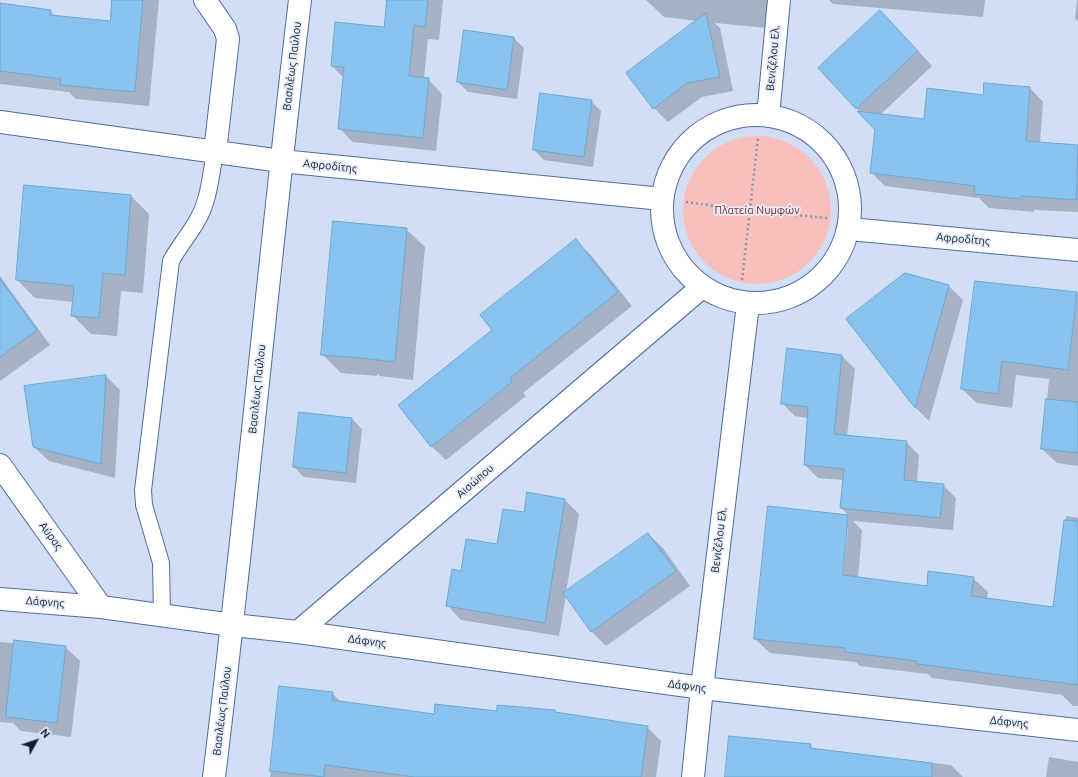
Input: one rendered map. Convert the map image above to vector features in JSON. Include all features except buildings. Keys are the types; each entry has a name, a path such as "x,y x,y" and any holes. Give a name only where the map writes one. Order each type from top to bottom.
{"street":[{"path":"205,0 225,29 228,39 215,152"},
{"name":"Βασιλέως Παύλου","path":"214,777 233,625 281,161 300,0"},
{"name":"Βενιζέλου Ελ.","path":"764,116 779,0"},
{"path":"764,116 796,124 820,140 838,163 848,190 849,224 836,260 813,285 782,301 744,303 702,287 684,270 670,249 663,224 662,199 669,172 684,148 706,129 732,118 764,116"},
{"name":"Αφροδίτης","path":"0,122 281,161 662,199"},
{"name":"Αφροδίτης","path":"849,224 1078,250"},
{"name":"Αισώπου","path":"298,632 702,287"},
{"name":"Βενιζέλου Ελ.","path":"693,777 744,303"},
{"name":"Αύρας","path":"0,466 101,607"},
{"name":"Δάφνης","path":"0,599 101,607 233,625"},
{"path":"233,625 298,632"},
{"name":"Δάφνης","path":"298,632 702,688 1078,730"}],"lane":[{"path":"162,615 161,563 144,505 143,490 171,261 178,246 198,219 204,205 215,152"}],"path":[{"path":"744,303 750,211 764,116"},
{"path":"662,199 849,224"}],"green space":[{"name":"Πλατεία Νυμφών","path":"764,136 785,141 798,148 814,163 826,182 830,196 830,224 826,238 819,251 804,267 798,272 779,281 764,284 750,284 729,279 716,272 695,251 688,238 684,224 683,203 688,182 695,169 716,148 729,141 743,137"}]}
